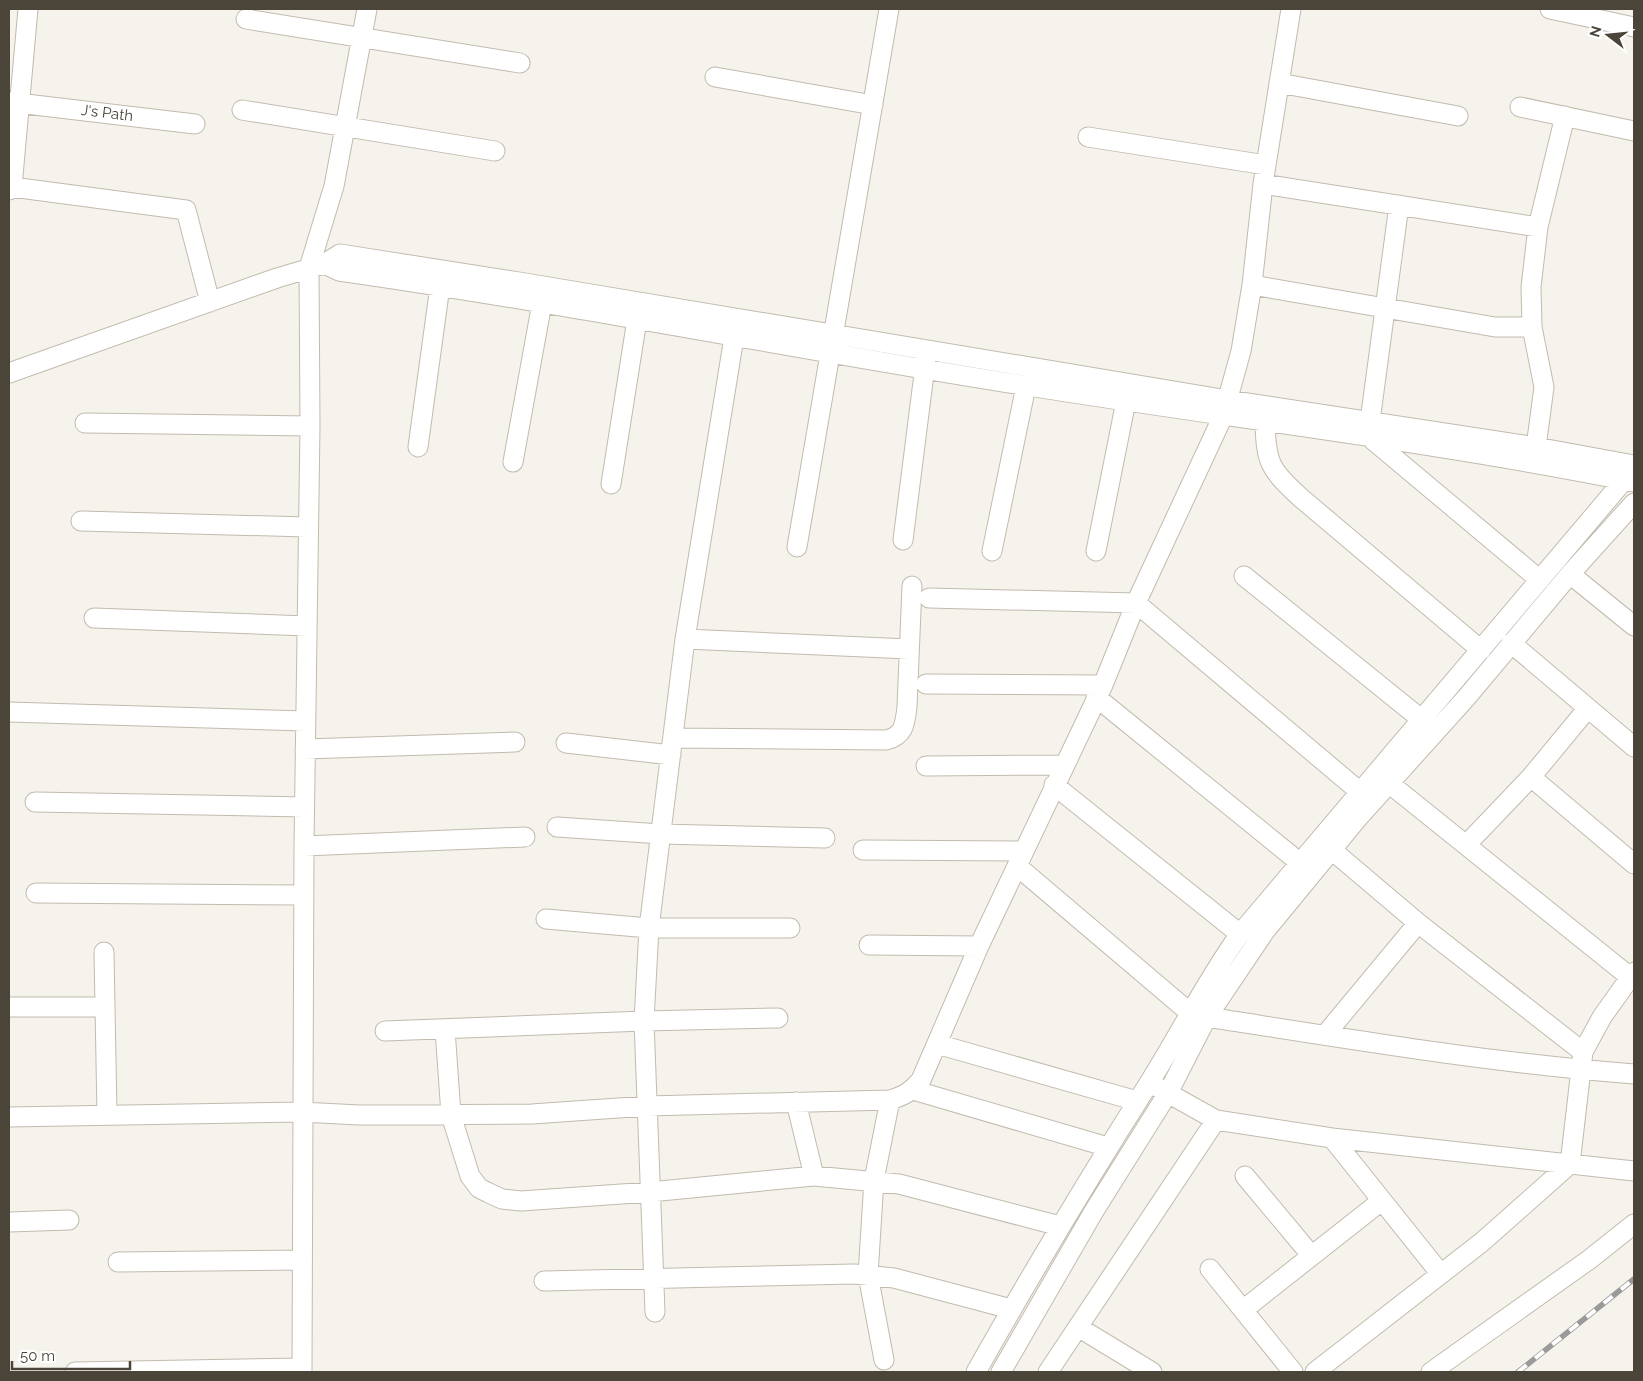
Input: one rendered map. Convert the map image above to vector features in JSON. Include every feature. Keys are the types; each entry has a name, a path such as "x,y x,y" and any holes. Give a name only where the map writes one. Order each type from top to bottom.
{"street":[{"path":"28,9 16,50 10,188 186,210 210,302"},
{"path":"75,1372 302,1370 302,1112 307,527 316,266 334,186 367,9"},
{"path":"797,547 889,9"},
{"path":"9,1117 302,1112 359,1115 532,1114 647,1106 890,1100 903,1096 913,1090 921,1080 979,946 1100,691 1136,603 1226,408 1241,351 1252,285 1263,184 1291,9"},
{"path":"1550,9 1634,27"},
{"path":"246,19 520,63"},
{"path":"715,77 873,105"},
{"path":"1279,83 1458,116"},
{"name":"J's Path","path":"14,102 195,124"},
{"path":"1520,107 1634,131"},
{"path":"242,110 495,151"},
{"path":"1536,447 1544,388 1532,327 1531,287 1538,227 1566,116"},
{"path":"1088,137 1266,165"},
{"path":"1263,184 1538,227"},
{"path":"1369,428 1399,205"},
{"path":"9,373 316,266 340,254 638,311 926,360 1226,408 1369,428 1536,447 1632,474"},
{"path":"316,266 542,303 638,311"},
{"path":"1252,285 1495,327 1532,327"},
{"path":"418,447 440,286"},
{"path":"513,462 542,303"},
{"path":"611,484 638,311"},
{"path":"654,1312 644,1020 649,928 685,639 735,327"},
{"path":"926,360 1026,386 1126,401 1226,408 1265,422 1369,428 1632,474"},
{"path":"903,540 926,360"},
{"path":"992,551 1026,386"},
{"path":"1096,551 1126,401"},
{"path":"1265,422 1266,449 1275,474 1481,650"},
{"path":"86,423 310,426"},
{"path":"1369,428 1540,580"},
{"path":"1001,1372 1094,1211 1168,1093 1198,1014 1240,934 1359,791 1632,474"},
{"path":"976,1372 1011,1309 1108,1147 1149,1083 1198,1014 1357,819 1390,784 1570,574 1634,503"},
{"path":"82,521 307,527"},
{"path":"1570,574 1634,626"},
{"path":"1244,576 1421,719"},
{"path":"566,743 672,747 886,740 896,738 901,733 906,722 912,586"},
{"path":"929,598 1136,603 1359,791"},
{"path":"94,618 307,626"},
{"path":"685,639 910,649"},
{"path":"1512,643 1634,747"},
{"path":"926,684 1100,691 1299,862"},
{"path":"1466,845 1531,777 1588,708"},
{"path":"9,712 306,721"},
{"path":"305,750 515,742"},
{"path":"926,766 1064,765"},
{"path":"1531,777 1634,864"},
{"path":"1315,1372 1482,1242 1570,1164 1581,1061 1590,1034 1632,975 1390,784"},
{"path":"1054,785 1240,934"},
{"path":"35,802 304,807"},
{"path":"557,827 661,834 825,838"},
{"path":"304,846 525,836"},
{"path":"863,850 1020,859 1198,1014 1325,1036 1581,1061 1634,1074"},
{"path":"1333,850 1581,1061"},
{"path":"36,893 304,895"},
{"path":"546,919 649,928 790,928"},
{"path":"1325,1036 1418,923"},
{"path":"869,946 979,946"},
{"path":"104,952 107,1115"},
{"path":"9,1007 105,1007"},
{"path":"385,1032 644,1020 778,1018"},
{"path":"444,1029 451,1115 470,1176 479,1188 502,1199 521,1201 650,1192 814,1176 874,1180 899,1184 1060,1226"},
{"path":"936,1044 1137,1101"},
{"path":"1149,1083 1216,1120 1332,1138 1634,1171"},
{"path":"913,1090 1108,1147"},
{"path":"884,1360 868,1275 874,1180 890,1100"},
{"path":"796,1102 814,1176"},
{"path":"1048,1372 1216,1120"},
{"path":"1332,1138 1380,1202 1440,1273"},
{"path":"1245,1176 1310,1256"},
{"path":"1243,1310 1380,1202"},
{"path":"9,1222 69,1220"},
{"path":"1431,1372 1590,1259 1634,1224"},
{"path":"118,1262 302,1260"},
{"path":"1210,1269 1243,1310 1286,1370"},
{"path":"544,1281 868,1275 894,1278 1011,1309"},
{"path":"1078,1327 1152,1372"}],"railway":[{"path":"1518,1372 1634,1279"}]}
